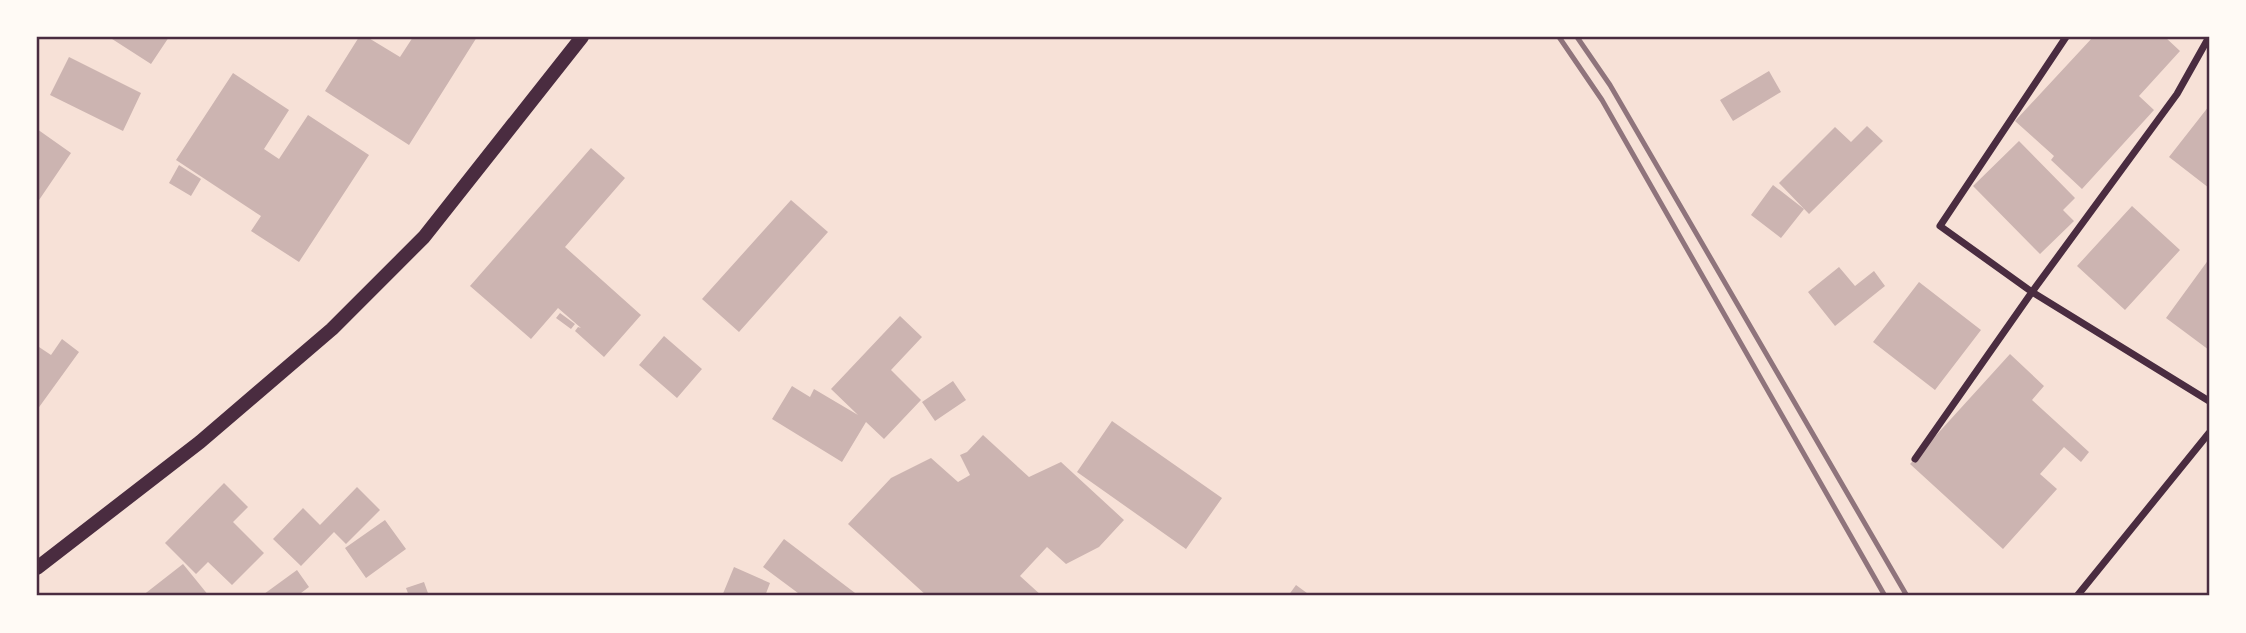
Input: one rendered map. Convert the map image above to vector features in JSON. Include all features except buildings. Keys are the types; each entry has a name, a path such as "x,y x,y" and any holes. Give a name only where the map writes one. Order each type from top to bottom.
{"main road":[{"path":"37,568 200,442 332,329 424,237 582,37"}],"street":[{"path":"2066,37 1940,226 2032,292 2209,401"},
{"path":"1915,458 2177,94 2209,37"},
{"path":"2077,596 2209,433"}],"railway":[{"path":"1559,37 1602,100 1885,596"},
{"path":"1577,37 1610,85 1907,596"}]}
